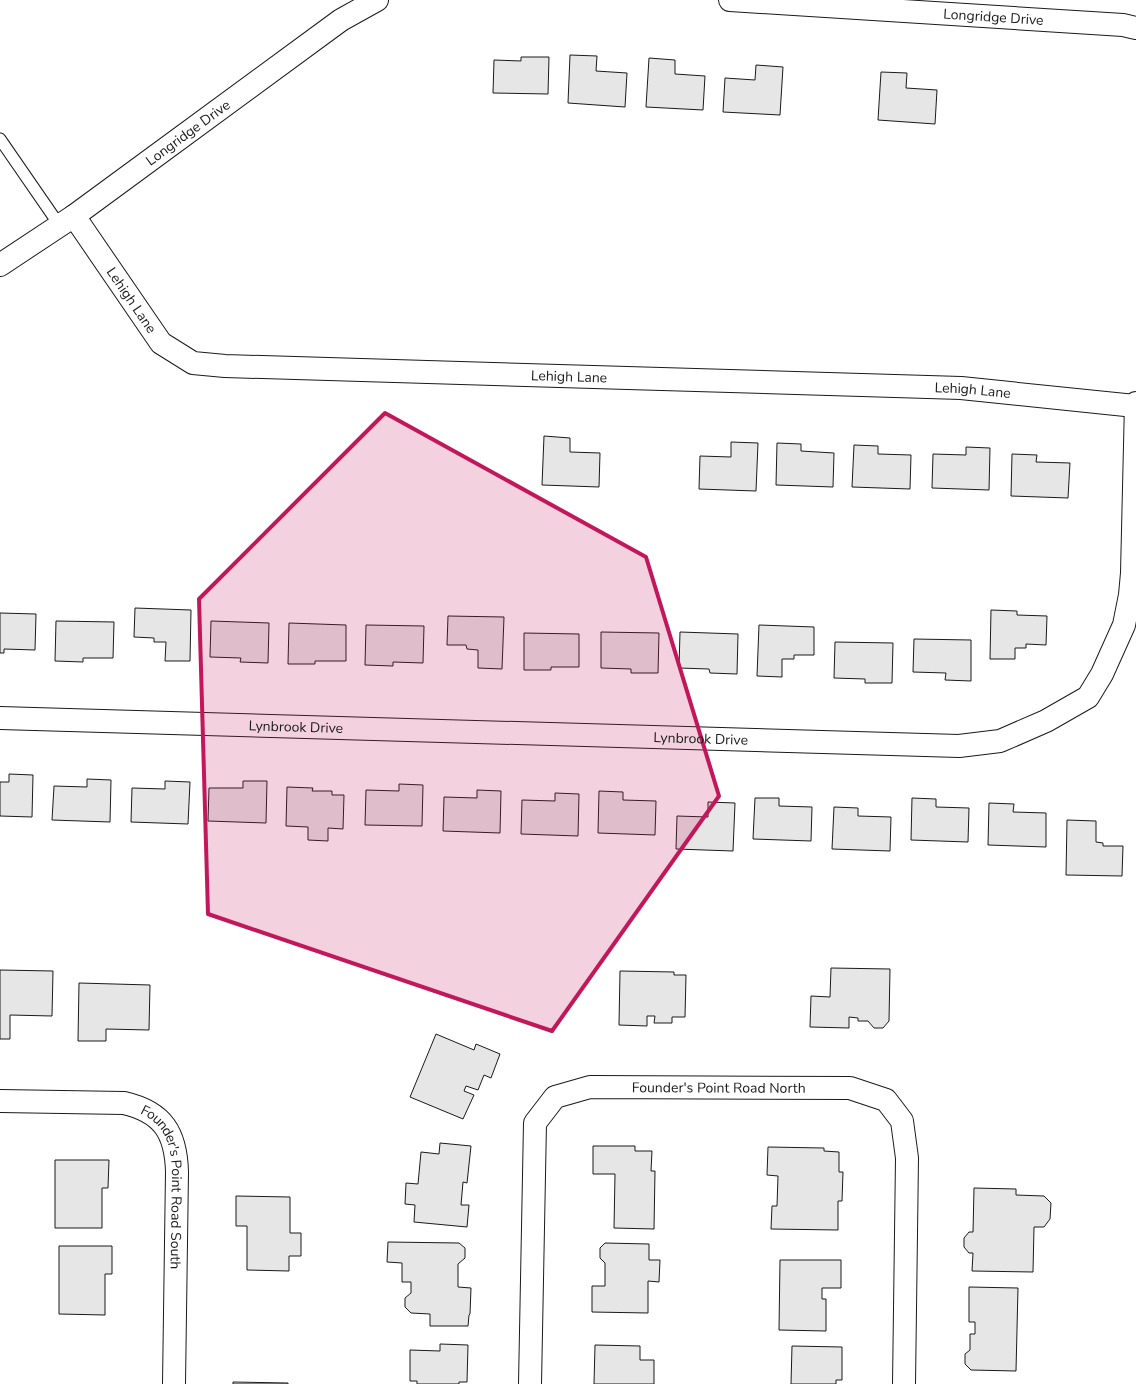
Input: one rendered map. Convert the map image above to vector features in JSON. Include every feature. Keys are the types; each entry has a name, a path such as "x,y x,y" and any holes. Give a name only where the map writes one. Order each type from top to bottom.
{"street":[{"name":"Longridge Drive","path":"0,265 67,221 341,20 377,0"},
{"name":"Longridge Drive","path":"730,0 1123,25 1136,28"},
{"name":"Lehigh Lane","path":"67,221 161,343 193,363 225,366 962,388 1136,405"},
{"name":"Lynbrook Drive","path":"0,718 959,746 1000,741 1046,721 1088,697 1102,674 1124,625 1132,573 1136,405"},
{"name":"Founder's Point Road North","path":"530,1384 535,1123 555,1097 590,1087 619,1087 850,1088 886,1100 902,1121 906,1158 904,1384"},
{"name":"Founder's Point Road South","path":"0,1100 124,1102 149,1112 160,1120 168,1130 174,1142 177,1172 174,1384"}],"lane":[{"path":"0,138 67,221"}],"highlighted area":[{"path":"385,413 646,557 719,796 552,1031 208,914 199,599"}],"building":[{"path":"570,55 597,56 596,71 627,73 625,107 568,103"},
{"path":"521,57 549,57 548,94 493,93 494,60 521,61"},
{"path":"649,58 675,60 675,74 705,76 703,110 646,107"},
{"path":"756,65 783,67 780,115 723,112 725,78 755,80"},
{"path":"881,72 907,73 906,88 937,90 935,124 878,120"},
{"path":"544,436 570,438 570,452 600,453 599,487 542,485"},
{"path":"731,442 758,443 756,491 699,489 700,456 731,457"},
{"path":"777,443 801,444 801,451 834,453 833,487 776,485"},
{"path":"854,445 878,446 878,454 911,455 910,489 852,487"},
{"path":"966,447 990,448 989,490 932,488 933,454 966,455"},
{"path":"1012,454 1037,455 1036,462 1070,463 1068,498 1011,496"},
{"path":"135,608 191,610 190,661 165,661 166,642 154,642 154,638 134,637"},
{"path":"991,610 1017,611 1017,615 1047,616 1046,645 1026,644 1026,648 1015,648 1015,659 990,659"},
{"path":"0,613 36,614 35,650 4,649 4,653 0,653"},
{"path":"448,616 504,617 502,669 478,668 478,650 467,649 466,645 447,645"},
{"path":"56,621 114,622 113,658 83,658 83,662 55,661"},
{"path":"211,621 269,623 268,663 240,662 241,658 210,657"},
{"path":"289,623 346,625 346,661 315,661 315,664 288,664"},
{"path":"366,625 424,626 423,663 393,662 393,666 365,665"},
{"path":"759,625 814,627 814,655 794,655 794,659 782,659 782,677 757,676"},
{"path":"601,632 659,633 658,673 631,673 631,669 601,668"},
{"path":"680,632 738,634 737,674 710,673 709,669 679,668"},
{"path":"524,633 579,634 579,667 551,667 551,670 524,670"},
{"path":"914,639 971,640 971,681 945,680 946,673 913,672"},
{"path":"835,642 893,643 892,683 865,683 865,679 834,678"},
{"path":"9,774 33,775 32,817 0,816 0,782 9,782"},
{"path":"87,779 111,780 110,822 52,820 54,786 87,787"},
{"path":"165,781 190,782 188,824 131,822 132,788 165,789"},
{"path":"243,781 267,781 266,823 208,821 209,788 243,788"},
{"path":"399,784 423,785 422,826 365,825 366,790 399,791"},
{"path":"287,787 313,788 312,791 332,791 332,795 344,795 343,829 328,828 328,841 308,840 308,827 286,826"},
{"path":"477,790 501,791 500,833 443,831 444,797 477,798"},
{"path":"599,791 623,792 623,800 656,801 655,835 598,833"},
{"path":"555,793 579,794 578,836 521,834 522,800 555,801"},
{"path":"755,798 779,798 779,806 812,807 811,841 753,839"},
{"path":"912,798 936,799 936,807 969,808 968,842 911,840"},
{"path":"708,802 735,803 733,851 676,849 677,816 708,817"},
{"path":"989,803 1014,804 1013,812 1046,813 1046,847 988,845"},
{"path":"834,807 858,808 858,816 891,817 890,851 832,849"},
{"path":"1067,820 1096,821 1096,842 1103,843 1103,846 1123,846 1122,876 1066,875"},
{"path":"831,968 890,969 889,1021 883,1028 874,1028 868,1021 858,1021 858,1018 849,1017 849,1028 810,1027 811,996 830,997"},
{"path":"0,970 53,971 52,1016 10,1015 10,1039 0,1039"},
{"path":"620,971 674,972 674,975 686,975 685,1017 672,1017 672,1023 654,1023 655,1016 647,1016 647,1026 619,1025"},
{"path":"79,983 150,985 149,1030 106,1029 106,1041 78,1041"},
{"path":"436,1034 474,1050 476,1044 500,1054 491,1078 484,1075 478,1090 466,1086 464,1091 474,1095 463,1119 410,1097"},
{"path":"440,1143 471,1146 467,1183 463,1182 461,1205 469,1205 467,1227 414,1222 415,1205 405,1204 406,1183 418,1184 421,1152 439,1154"},
{"path":"593,1146 635,1146 635,1151 652,1151 651,1171 655,1171 654,1229 614,1228 615,1174 593,1174"},
{"path":"768,1147 824,1148 824,1151 839,1152 839,1172 843,1172 842,1201 838,1201 838,1230 771,1229 772,1206 777,1206 778,1176 767,1175"},
{"path":"55,1160 109,1160 108,1188 102,1188 102,1228 55,1228"},
{"path":"974,1188 1016,1189 1016,1195 1044,1196 1051,1203 1050,1219 1044,1227 1034,1227 1033,1272 972,1271 973,1253 969,1253 964,1247 964,1238 969,1232 973,1232"},
{"path":"236,1196 290,1197 290,1233 301,1233 301,1256 289,1256 289,1271 247,1270 247,1226 236,1226"},
{"path":"388,1242 459,1243 465,1248 465,1258 458,1264 458,1287 471,1288 468,1326 430,1326 430,1314 411,1313 405,1307 405,1298 411,1293 411,1282 402,1282 402,1263 387,1262"},
{"path":"605,1243 649,1244 649,1260 660,1260 659,1282 648,1281 648,1313 592,1312 592,1286 605,1286 605,1263 600,1258 600,1248"},
{"path":"59,1246 112,1246 112,1274 105,1274 105,1315 59,1314"},
{"path":"780,1260 841,1260 841,1288 822,1288 822,1299 826,1299 826,1331 779,1330"},
{"path":"969,1287 1018,1288 1016,1371 971,1370 965,1364 965,1354 970,1350 970,1334 975,1334 975,1322 969,1322"},
{"path":"440,1344 468,1345 467,1382 459,1382 459,1384 417,1384 417,1381 410,1381 410,1350 440,1351"},
{"path":"595,1345 640,1346 640,1360 654,1360 654,1384 594,1384"},
{"path":"792,1346 842,1347 842,1380 836,1380 836,1384 791,1384"},
{"path":"233,1382 288,1383 288,1384 233,1384"}]}
